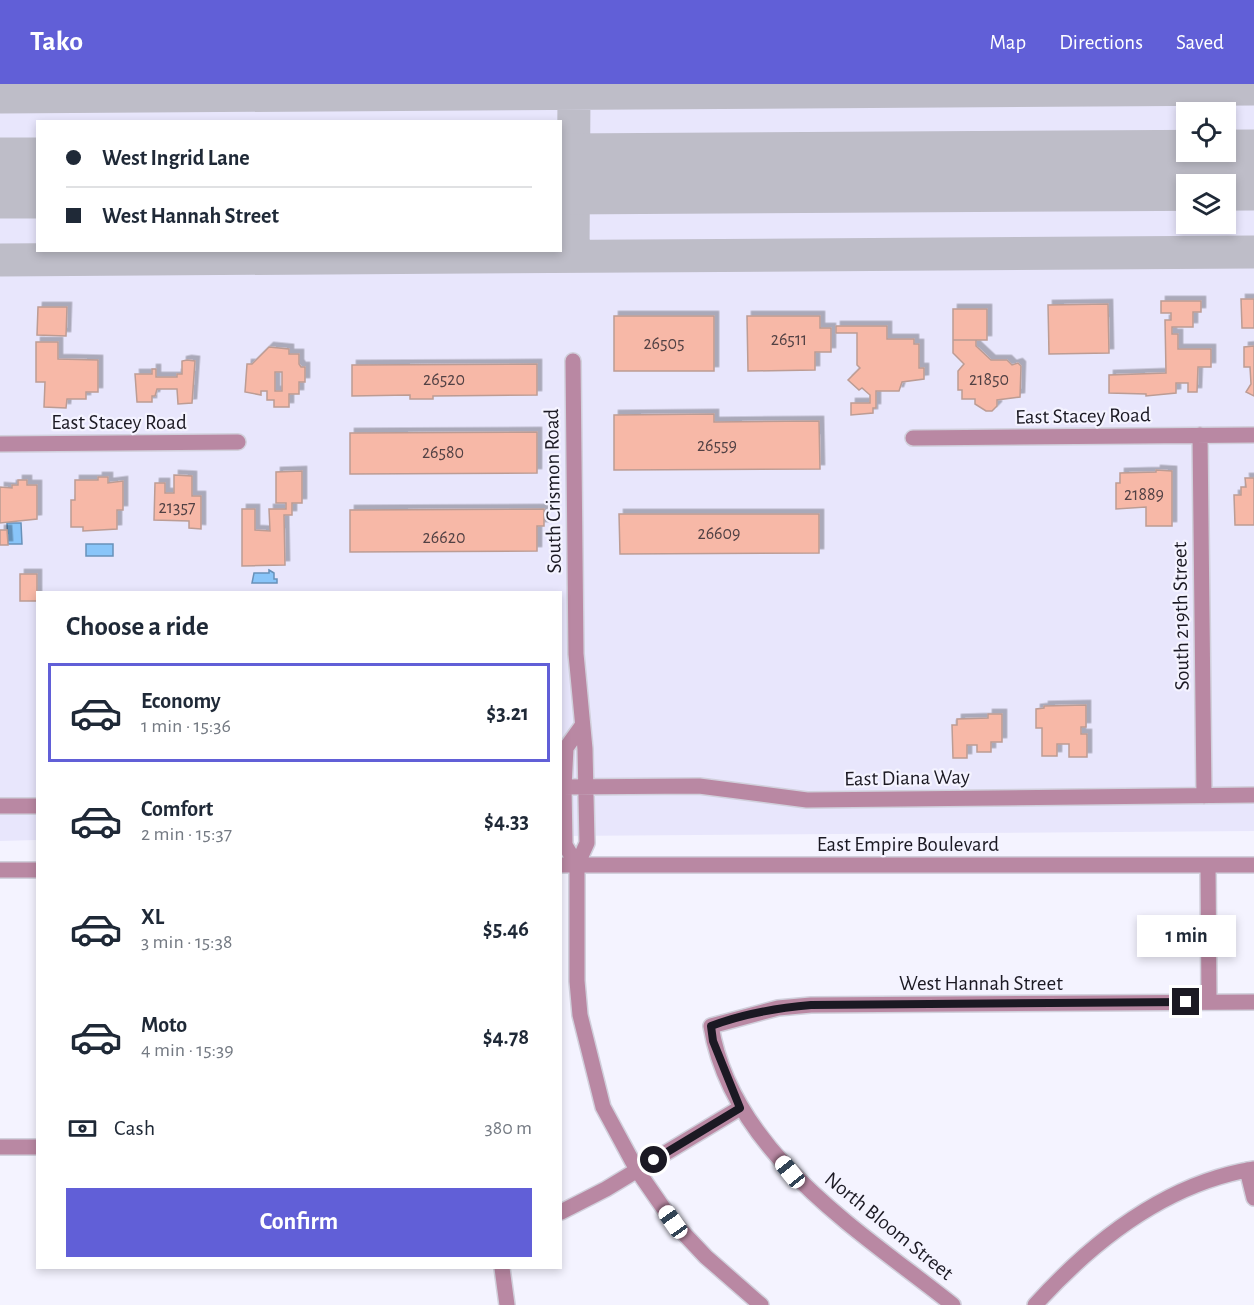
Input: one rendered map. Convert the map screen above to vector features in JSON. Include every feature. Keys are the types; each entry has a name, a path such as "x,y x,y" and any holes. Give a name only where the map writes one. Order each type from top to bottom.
{"street":[{"name":"South Crismon Road","path":"573,361 576,654 588,843 578,865"},
{"name":"South 219th Street","path":"1200,435 1204,796"},
{"name":"East Stacey Road","path":"913,438 1254,435"},
{"name":"East Stacey Road","path":"0,444 238,442"},
{"path":"581,728 566,748 563,787 565,845 578,865 577,981 580,1015 603,1107 637,1170 673,1222 713,1264 761,1305"},
{"name":"East Diana Way","path":"563,787 699,786 807,800 1254,795"},
{"path":"0,806 36,806"},
{"name":"East Empire Boulevard","path":"562,865 1254,865"},
{"path":"1208,865 1209,1002"},
{"path":"0,870 36,870"},
{"name":"West Hannah Street","path":"711,1026 778,1008 811,1005 1254,1002"},
{"name":"North Bloom Street","path":"711,1026 713,1041 740,1108 797,1179 953,1305"},
{"path":"562,1211 637,1170 740,1108"},
{"path":"0,1147 36,1147"},
{"path":"1035,1305 1091,1248 1141,1214 1187,1188 1250,1169 1254,1198"},
{"path":"502,1269 507,1305"}],"shaded area":[{"path":"0,84 1254,84 1254,831 562,836 562,591 36,591 36,840 0,841"}],"water":[{"path":"7,523 21,523 22,544 8,544"},
{"path":"86,544 113,544 113,556 86,556"},
{"path":"269,570 274,573 277,583 252,583 254,573 269,573"}],"building":[{"path":"1241,299 1254,299 1254,328 1242,328"},
{"path":"1161,301 1201,301 1201,312 1193,312 1193,327 1172,327 1172,334 1178,334 1178,349 1211,349 1211,367 1198,367 1197,392 1188,392 1188,383 1176,383 1176,393 1146,396 1146,394 1109,393 1109,375 1166,373 1165,320 1171,320 1171,313 1161,313"},
{"path":"1108,304 1109,353 1049,354 1048,305"},
{"path":"38,307 67,307 66,336 37,335"},
{"path":"953,309 987,309 987,340 953,340"},
{"path":"614,316 714,316 714,371 614,371"},
{"path":"747,316 820,316 820,328 831,328 831,352 815,352 815,370 748,371"},
{"path":"836,326 887,326 887,339 914,339 914,344 919,344 919,368 924,368 924,379 902,382 899,391 876,391 876,408 873,408 873,413 851,415 851,403 870,403 870,395 862,388 859,390 848,380 860,368 857,365 857,333 836,333"},
{"path":"953,340 976,340 976,346 991,360 1007,360 1012,365 1018,363 1021,366 1020,397 997,400 997,406 992,411 986,411 975,404 975,399 962,399 962,390 958,390 958,371 964,364 953,353"},
{"path":"36,342 58,342 58,359 98,360 98,392 86,392 86,399 67,399 66,408 44,407 45,382 36,382"},
{"path":"1254,346 1254,396 1246,392 1251,384 1250,367 1244,367 1244,347"},
{"path":"269,347 289,349 289,354 299,354 299,364 305,367 305,382 299,382 299,394 289,394 289,407 274,407 274,400 267,400 267,391 261,391 261,395 245,392 247,364 252,364","holes":["275,372 282,372 282,391 275,391"]},
{"path":"182,361 195,361 192,403 178,404 177,389 157,389 155,396 152,396 152,402 137,402 135,374 152,374 152,369 156,369 156,377 177,377 177,374 182,374"},
{"path":"537,364 537,395 433,396 433,399 410,399 410,395 352,396 352,365"},
{"path":"714,414 714,422 819,421 820,469 614,470 614,415"},
{"path":"537,432 537,473 350,474 350,433"},
{"path":"1156,470 1172,471 1172,526 1146,526 1146,507 1116,509 1116,483 1120,483 1120,473 1156,472"},
{"path":"302,471 302,503 292,503 292,515 284,515 285,565 242,566 242,509 255,509 255,530 270,531 269,509 286,509 286,503 276,503 276,472"},
{"path":"174,475 192,476 192,496 201,496 201,529 189,528 189,521 154,520 155,483 165,483 165,493 174,493"},
{"path":"98,477 108,477 108,483 123,481 123,510 117,510 117,529 83,531 83,527 71,527 71,500 75,500 75,480 98,480"},
{"path":"1245,478 1254,478 1254,525 1235,525 1234,495 1241,495 1241,487 1246,487"},
{"path":"18,480 27,480 27,485 37,485 37,519 0,523 0,487 12,488 12,485 18,485"},
{"path":"544,509 544,526 537,526 537,551 350,552 350,510"},
{"path":"619,514 819,514 819,553 620,554"},
{"path":"0,530 7,530 8,545 0,545"},
{"path":"20,574 37,574 36,601 20,601"},
{"path":"1086,705 1086,727 1081,727 1081,734 1087,734 1087,757 1069,757 1069,744 1057,744 1057,756 1042,756 1042,728 1036,728 1036,709 1044,708 1044,706"},
{"path":"988,714 1002,714 1002,742 991,742 991,752 977,752 977,745 967,745 967,758 953,758 952,725 957,725 957,719 988,718"}],"taxiway":[{"path":"0,97 1254,89"},
{"path":"573,256 574,93"},
{"path":"0,260 1254,252"}],"runway":[{"path":"562,174 1254,170"},
{"path":"0,178 36,178"}],"route":[{"path":"654,1160 740,1108 713,1041 711,1026 728,1020 778,1008 811,1005 1186,1002"}]}
